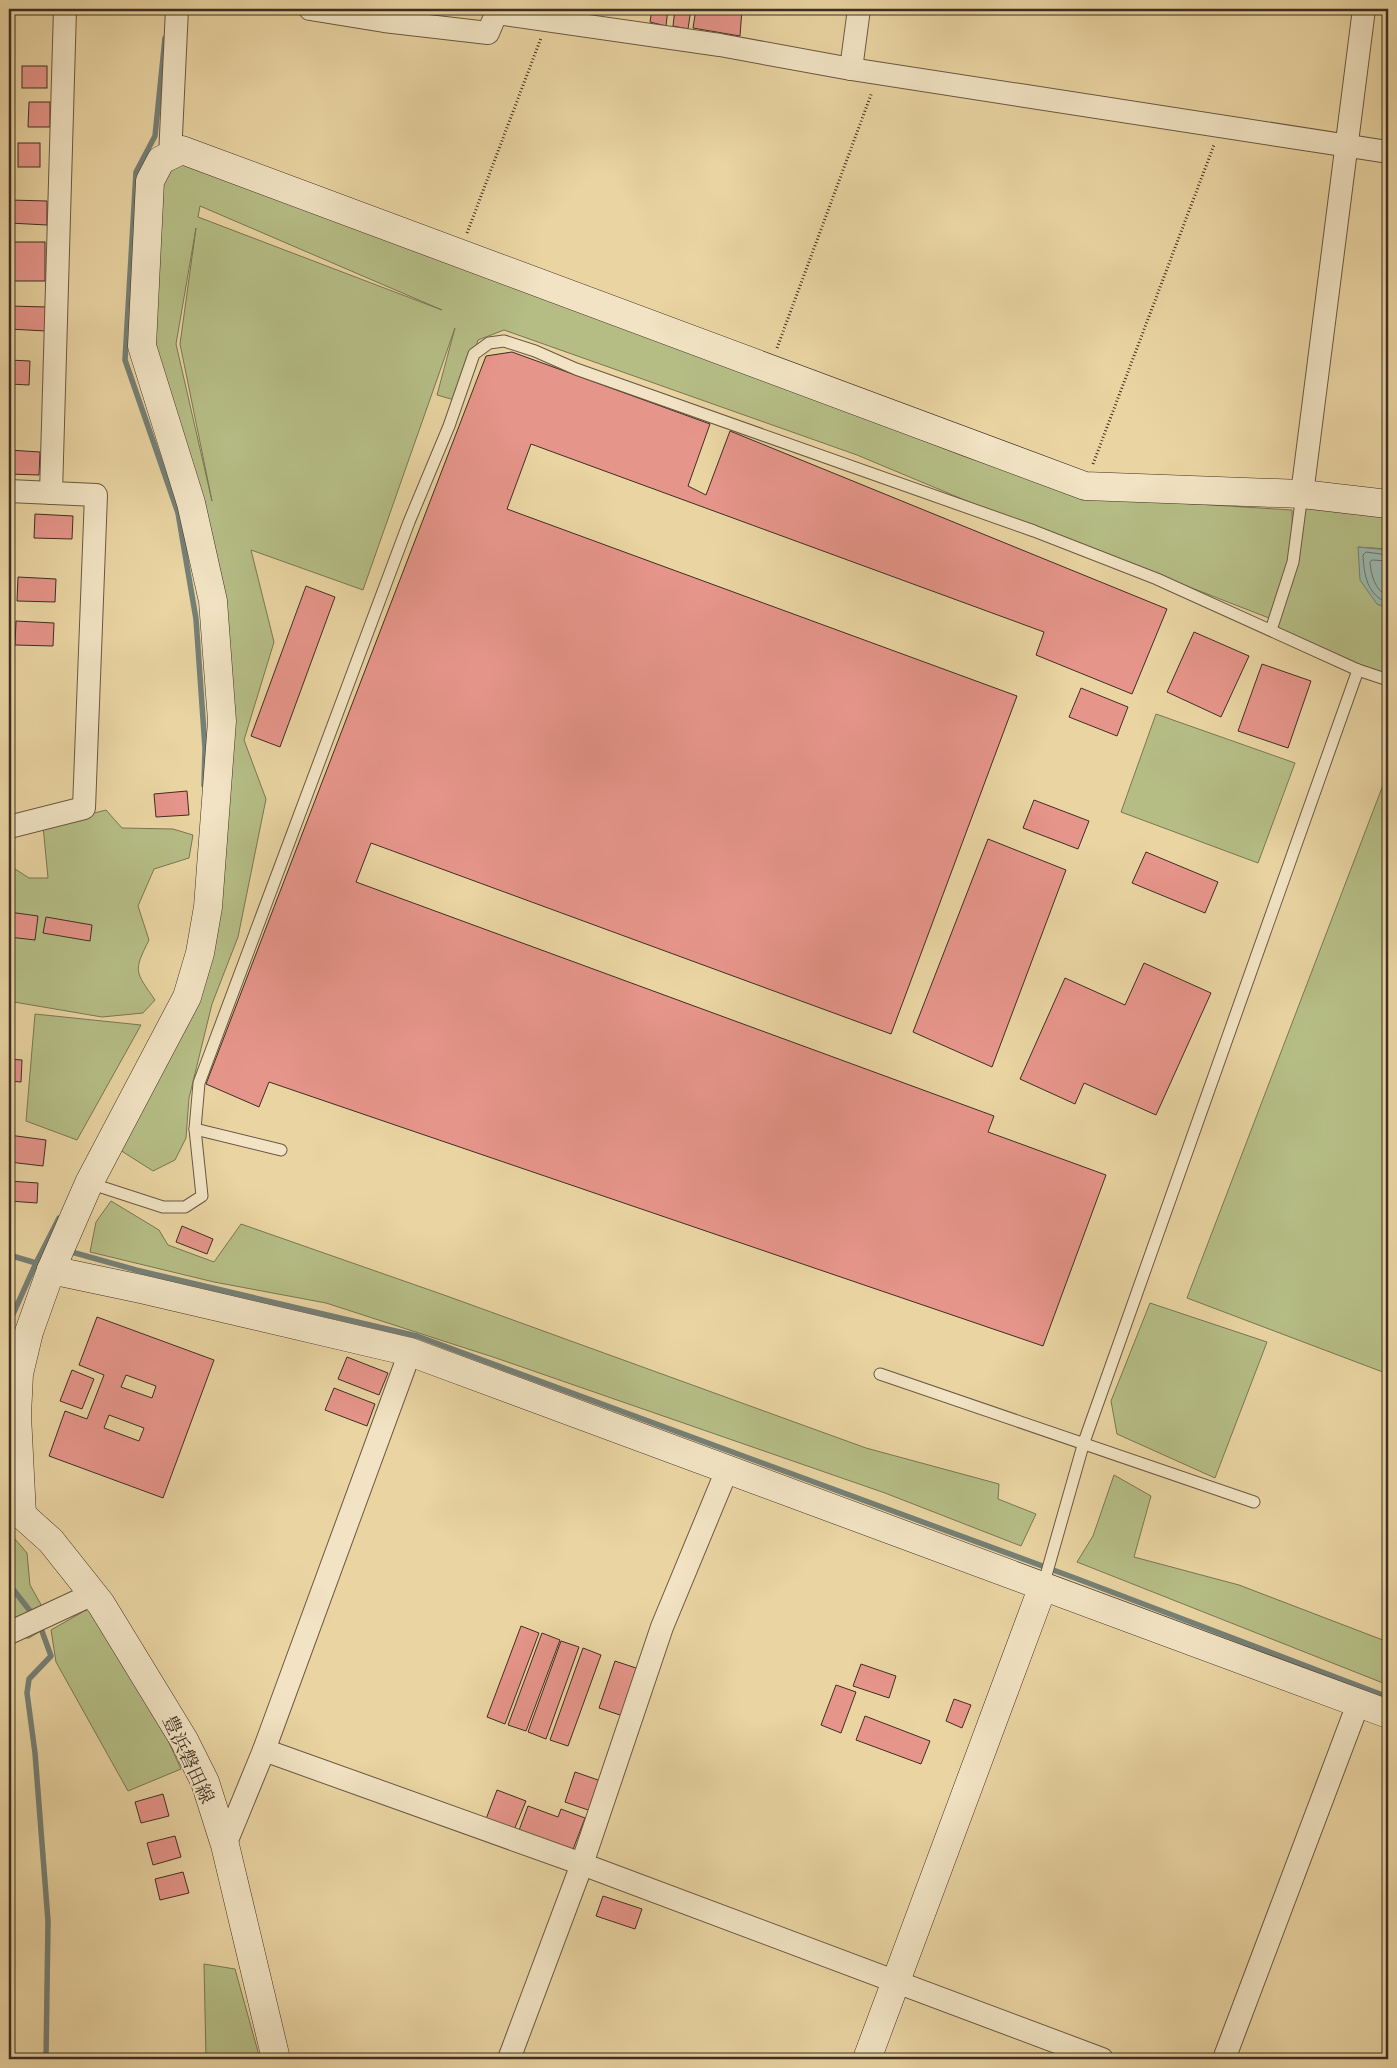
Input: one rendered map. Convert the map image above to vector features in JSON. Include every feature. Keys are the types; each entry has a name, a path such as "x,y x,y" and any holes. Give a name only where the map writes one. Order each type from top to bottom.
{"street":[{"path":"51,493 65,9"},
{"path":"170,156 177,9"},
{"path":"310,9 384,21 488,33 498,11 720,45 879,73 1388,152"},
{"path":"851,68 859,9"},
{"path":"1302,494 1364,9"},
{"path":"15,1510 19,1374 28,1332 51,1270 89,1183 187,997 200,952 208,906 222,721 213,601 191,503 142,346 150,181 161,160 182,150 1085,486 1302,494 1388,504"},
{"path":"9,491 96,495 84,808 9,827"},
{"path":"51,1270 141,1289 410,1352 1388,1714"},
{"path":"225,1845 264,1750 410,1352"},
{"path":"509,2059 582,1864 662,1627 727,1470"},
{"name":"豊浜磐田線","path":"15,1510 51,1541 93,1594 135,1656 184,1740 205,1782 225,1845 276,2059"},
{"path":"867,2059 1043,1586"},
{"path":"9,1633 93,1594"},
{"path":"1224,2059 1358,1704"},
{"path":"264,1750 582,1864 1102,2059"}],"lane":[{"path":"89,1183 163,1207 185,1208 202,1196 195,1129 199,1083 410,522 450,426 474,354 488,343 504,341 535,351 576,369 1034,531 1157,579 1358,670 1388,680"},
{"path":"1271,630 1293,562 1302,494"},
{"path":"1043,1586 1084,1442 1358,670"},
{"path":"195,1129 281,1150"},
{"path":"880,1374 1084,1442 1254,1502"}],"path":[{"path":"459,252 548,20"},
{"path":"770,368 879,73"},
{"path":"1085,486 1221,126"}],"green space":[{"path":"165,158 619,322 963,456 1083,497 1292,510 1293,562 1274,620 1156,574 1089,552 857,455 504,330 478,340 458,401 437,395 455,328 363,590 251,550 274,642 244,740 266,799 238,937 212,1004 189,1098 186,1138 175,1160 153,1171 120,1150 190,988 211,870 213,601 143,340","holes":["200,206 442,310 198,217","196,228 180,344 212,501 176,344"]},
{"path":"1306,502 1388,511 1388,549 1358,547 1377,604 1388,608 1388,678 1271,630 1293,581 1300,513"},
{"path":"1156,714 1295,763 1258,863 1121,812"},
{"path":"1388,772 1388,1374 1187,1298"},
{"path":"106,810 122,828 173,829 193,835 189,858 154,869 138,906 149,940 140,959 138,971 143,983 155,1000 143,1013 102,1017 14,1002 9,998 9,865 29,878 48,878 43,826"},
{"path":"35,1014 141,1025 77,1140 26,1121"},
{"path":"111,1201 159,1230 168,1245 214,1262 241,1224 444,1295 866,1448 999,1484 998,1499 1036,1514 1021,1546 885,1493 496,1358 326,1303 214,1282 90,1252 96,1222"},
{"path":"1150,1303 1267,1342 1215,1478 1117,1434 1111,1401"},
{"path":"1114,1475 1151,1496 1134,1557 1239,1585 1388,1642 1388,1685 1077,1562 1093,1536"},
{"path":"9,1532 27,1553 30,1585 44,1610 39,1632 29,1638 9,1638"},
{"path":"93,1606 139,1677 181,1769 128,1791 56,1662 51,1630"},
{"path":"204,1964 235,1969 260,2059 206,2059"}],"water":[{"path":"1358,547 1388,550 1388,608 1377,604 1360,580"}],"building":[{"path":"652,9 668,9 666,26 650,22"},
{"path":"675,9 691,9 688,29 673,26"},
{"path":"696,9 710,12 711,9 742,9 740,36 693,28"},
{"path":"22,66 47,66 47,88 22,88"},
{"path":"29,102 50,102 50,127 28,127"},
{"path":"18,143 40,143 40,167 18,167"},
{"path":"10,200 47,201 47,225 9,223"},
{"path":"9,242 45,242 45,281 9,281"},
{"path":"9,306 47,307 46,331 9,329"},
{"path":"512,352 710,424 688,486 706,495 730,431 1167,609 1132,694 1036,655 1044,632 531,444 507,509 1017,696 891,1034 371,843 356,882 994,1116 988,1132 1106,1175 1043,1346 269,1082 259,1107 206,1084 486,356"},
{"path":"9,360 30,361 29,385 9,384"},
{"path":"9,450 40,452 39,475 9,474"},
{"path":"35,514 73,516 72,539 34,538"},
{"path":"18,577 56,579 55,602 17,601"},
{"path":"306,586 335,597 280,747 251,736"},
{"path":"16,621 54,623 53,646 15,645"},
{"path":"1194,632 1249,656 1221,717 1167,692"},
{"path":"1262,664 1311,681 1288,748 1238,731"},
{"path":"1081,688 1128,707 1117,736 1069,717"},
{"path":"187,791 189,815 156,817 154,794"},
{"path":"1034,800 1089,821 1078,849 1023,828"},
{"path":"988,839 1066,870 992,1067 913,1032"},
{"path":"1146,852 1218,882 1205,913 1132,883"},
{"path":"9,912 38,916 35,940 9,937"},
{"path":"46,917 92,925 90,941 43,933"},
{"path":"1144,963 1211,993 1156,1115 1084,1083 1075,1104 1020,1079 1065,978 1125,1005"},
{"path":"9,1059 22,1060 21,1082 9,1081"},
{"path":"9,1135 46,1140 43,1166 9,1162"},
{"path":"9,1181 38,1183 37,1203 9,1201"},
{"path":"182,1226 213,1239 207,1254 176,1242"},
{"path":"97,1317 214,1360 163,1498 49,1456 65,1411 87,1419 104,1375 79,1365","holes":["126,1375 156,1386 152,1398 121,1387","109,1415 144,1428 139,1441 104,1428"]},
{"path":"347,1357 388,1373 379,1395 338,1379"},
{"path":"72,1370 94,1379 82,1409 60,1401"},
{"path":"334,1388 375,1404 367,1426 325,1410"},
{"path":"521,1626 539,1633 505,1724 487,1717"},
{"path":"542,1633 560,1640 526,1731 508,1725"},
{"path":"561,1641 579,1647 546,1739 528,1732"},
{"path":"583,1648 601,1655 568,1746 550,1740"},
{"path":"615,1661 642,1670 626,1717 599,1708"},
{"path":"861,1664 896,1676 889,1698 853,1686"},
{"path":"836,1685 856,1692 841,1733 821,1725"},
{"path":"954,1699 971,1705 962,1728 946,1721"},
{"path":"865,1716 930,1741 921,1764 856,1740"},
{"path":"575,1772 601,1781 591,1811 565,1802"},
{"path":"497,1790 526,1801 514,1830 486,1819"},
{"path":"163,1794 169,1816 141,1823 135,1802"},
{"path":"528,1806 558,1817 561,1809 585,1818 572,1852 518,1833"},
{"path":"175,1836 181,1857 153,1865 147,1843"},
{"path":"183,1872 189,1893 160,1900 155,1879"},
{"path":"603,1896 642,1909 635,1929 596,1916"}],"waterway":[{"path":"165,38 155,136 136,172 125,360 178,513 196,619 205,748 204,785"},
{"path":"9,1323 59,1218"},
{"path":"68,1251 136,1270 417,1336 1075,1578 1388,1697"},
{"path":"9,1255 36,1263"},
{"path":"9,1584 34,1616"},
{"path":"39,1623 51,1656 29,1679 27,1693 35,1753 48,1921 46,2059"}]}
